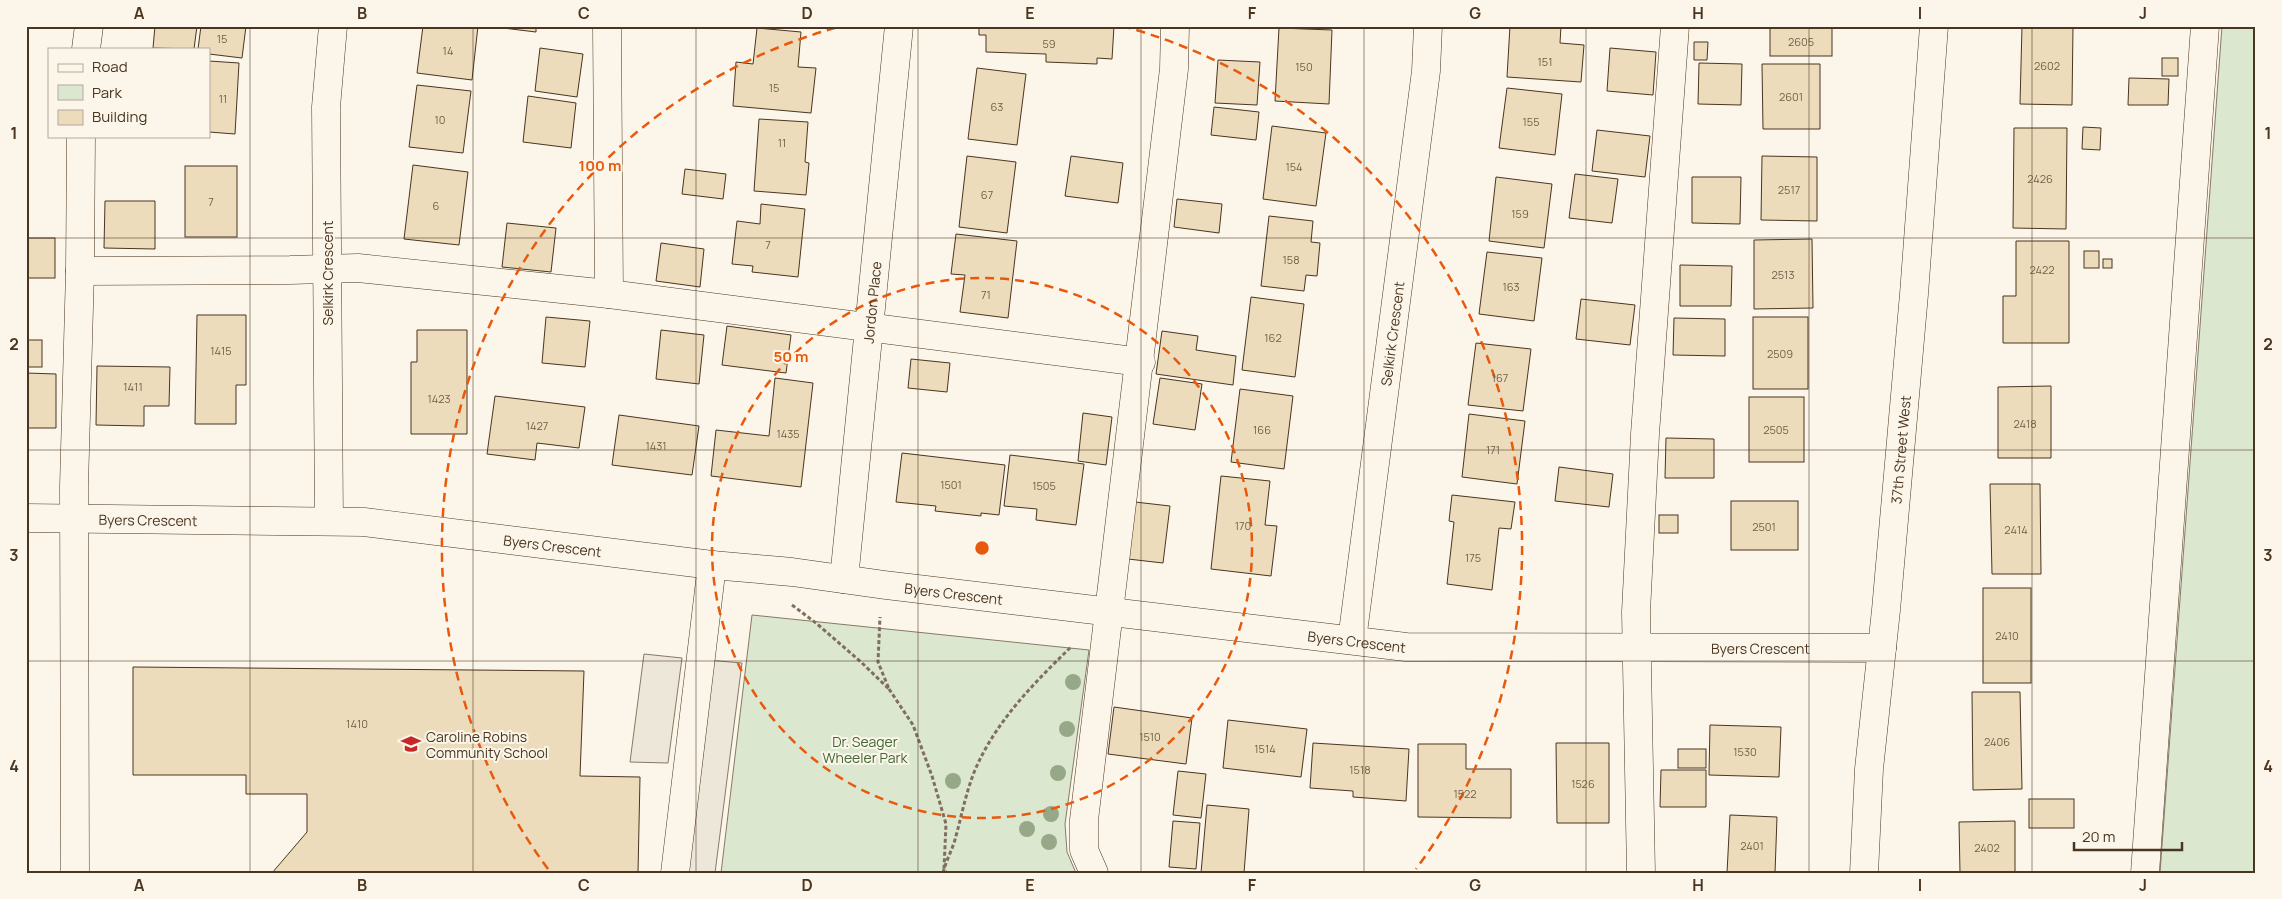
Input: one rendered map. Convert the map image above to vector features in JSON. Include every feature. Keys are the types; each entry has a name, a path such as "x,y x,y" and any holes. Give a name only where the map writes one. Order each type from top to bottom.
{"street":[{"path":"86,48 89,26"},
{"name":"Selkirk Crescent","path":"329,520 326,107 333,26"},
{"path":"607,26 610,294"},
{"name":"Jordon Place","path":"844,578 899,26"},
{"path":"1094,873 1084,850 1084,820 1106,644 1108,612 1141,362 1174,69 1175,26"},
{"name":"Selkirk Crescent","path":"1352,640 1426,71 1428,26"},
{"path":"1641,873 1636,648 1646,434 1675,26"},
{"name":"37th Street West","path":"1864,873 1869,768 1882,648 1914,294 1934,26"},
{"path":"2145,873 2205,26"},
{"path":"74,873 74,519 81,138"},
{"path":"80,271 358,268 610,294 1141,362"},
{"name":"Byers Crescent","path":"26,518 329,520 364,522 844,578 1392,646 1437,648 1882,648"},
{"path":"675,873 712,564"}],"path":[{"path":"792,572 792,607 816,622 861,662 889,690 913,725 932,776 946,824 944,871"},
{"path":"880,617 878,662 889,690"},
{"path":"944,871 956,838 963,802 975,769 990,741 1011,711 1028,689 1079,639 1106,644"}],"green space":[{"path":"2222,26 2256,26 2256,873 2160,873"},
{"name":"Dr. Seager Wheeler Park","path":"752,615 1089,650 1065,824 1067,852 1076,873 721,873"}],"shaded area":[{"path":"644,654 682,658 668,763 630,762"},
{"path":"707,660 742,663 715,873 681,873"}],"building":[{"path":"155,26 197,26 194,48 153,48"},
{"path":"201,26 246,26 242,58 210,54 210,48 198,48"},
{"path":"423,26 478,26 472,80 417,73"},
{"path":"503,26 536,26 536,32 503,28"},
{"path":"979,26 1114,26 1112,59 1097,58 1097,64 1046,62 1046,54 986,52 986,35 979,35"},
{"path":"1510,26 1561,26 1560,43 1584,45 1581,82 1507,77"},
{"path":"1770,26 1832,26 1832,56 1770,56"},
{"path":"2022,26 2073,26 2072,105 2020,104"},
{"path":"757,28 801,32 798,67 816,68 811,113 733,106 736,62 753,64"},
{"path":"1279,28 1332,30 1329,104 1275,101"},
{"path":"1694,42 1708,42 1707,60 1694,60"},
{"path":"540,48 583,54 577,97 535,91"},
{"path":"1610,48 1656,52 1653,95 1607,91"},
{"path":"2162,58 2178,58 2178,76 2162,76"},
{"path":"1218,60 1260,62 1257,105 1215,103"},
{"path":"210,61 239,63 235,134 210,132"},
{"path":"1699,63 1742,64 1741,105 1698,104"},
{"path":"1762,64 1820,64 1820,129 1763,129"},
{"path":"977,68 1026,74 1017,145 968,139"},
{"path":"2129,78 2169,79 2168,105 2128,105"},
{"path":"417,85 471,91 463,153 409,147"},
{"path":"1507,88 1562,94 1555,155 1499,148"},
{"path":"27,89 28,126 26,126"},
{"path":"528,96 576,103 571,148 523,142"},
{"path":"1214,107 1259,112 1256,140 1211,135"},
{"path":"759,119 808,122 805,162 809,163 806,195 754,191"},
{"path":"1272,126 1326,133 1316,206 1263,199"},
{"path":"2083,127 2101,128 2100,150 2082,149"},
{"path":"2014,128 2067,128 2066,229 2013,228"},
{"path":"1597,130 1650,136 1645,177 1592,171"},
{"path":"967,156 1016,162 1007,233 959,227"},
{"path":"1071,156 1123,163 1118,203 1065,196"},
{"path":"1762,156 1817,157 1817,221 1761,220"},
{"path":"413,165 468,172 459,245 404,239"},
{"path":"185,166 237,166 237,237 185,237"},
{"path":"685,169 726,174 723,199 682,194"},
{"path":"1575,174 1618,179 1612,223 1569,218"},
{"path":"1496,177 1552,184 1544,248 1489,241"},
{"path":"1692,177 1741,177 1740,224 1692,223"},
{"path":"1177,199 1222,204 1219,233 1174,227"},
{"path":"105,201 155,201 155,249 104,248"},
{"path":"761,204 805,209 798,277 752,272 753,266 732,264 737,221 760,224"},
{"path":"1269,216 1313,221 1311,242 1320,243 1317,276 1306,275 1304,291 1261,286"},
{"path":"507,223 556,228 551,272 502,267"},
{"path":"956,234 1017,241 1008,318 960,312 965,275 951,274"},
{"path":"26,238 55,238 55,278 26,278"},
{"path":"1812,239 1813,308 1754,309 1754,240"},
{"path":"2016,241 2069,241 2069,343 2003,343 2003,296 2016,296"},
{"path":"661,243 704,249 700,287 656,281"},
{"path":"2084,251 2099,251 2099,268 2084,268"},
{"path":"1487,252 1542,258 1534,321 1479,314"},
{"path":"2103,259 2112,259 2112,268 2103,268"},
{"path":"1680,265 1732,266 1731,306 1680,306"},
{"path":"1251,297 1304,304 1295,377 1242,370"},
{"path":"1581,299 1635,305 1630,345 1576,339"},
{"path":"197,315 246,315 246,385 236,385 236,424 195,424"},
{"path":"546,317 590,321 585,367 542,363"},
{"path":"1753,317 1808,317 1808,389 1753,389"},
{"path":"1674,318 1725,319 1725,356 1673,355"},
{"path":"727,326 791,335 786,373 722,365"},
{"path":"417,330 467,330 467,434 411,434 411,362 417,362"},
{"path":"661,330 704,335 699,384 656,379"},
{"path":"1162,331 1198,336 1196,350 1236,356 1233,385 1156,374"},
{"path":"26,340 42,340 42,367 26,367"},
{"path":"1476,343 1531,349 1523,411 1468,405"},
{"path":"911,359 950,363 947,392 908,388"},
{"path":"97,366 170,367 169,406 144,406 144,426 96,425"},
{"path":"26,373 56,374 56,428 26,428"},
{"path":"775,378 813,383 801,487 711,476 716,430 769,436"},
{"path":"1160,378 1202,384 1195,430 1153,424"},
{"path":"2051,386 2051,458 1998,458 1998,387"},
{"path":"1240,389 1293,396 1284,469 1231,462"},
{"path":"495,396 585,407 579,448 537,443 535,460 487,454"},
{"path":"1749,397 1804,397 1804,462 1749,462"},
{"path":"1083,413 1112,417 1106,465 1078,461"},
{"path":"1469,414 1525,421 1517,484 1462,477"},
{"path":"619,415 699,426 692,475 612,465"},
{"path":"1666,438 1714,439 1714,478 1665,478"},
{"path":"902,453 1005,465 999,515 981,513 981,516 935,511 936,506 896,502"},
{"path":"1010,455 1084,464 1076,525 1036,520 1037,509 1004,506"},
{"path":"1559,467 1613,474 1609,507 1555,501"},
{"path":"1221,476 1270,481 1265,525 1277,526 1271,576 1211,569"},
{"path":"1990,484 2040,484 2041,574 1992,574"},
{"path":"1452,495 1515,502 1511,529 1499,528 1492,590 1447,584 1454,522 1449,521"},
{"path":"1731,501 1798,501 1798,550 1731,550"},
{"path":"1135,502 1170,506 1163,563 1128,559"},
{"path":"1659,515 1678,515 1678,533 1659,533"},
{"path":"1983,588 2031,588 2031,683 1983,683"},
{"path":"133,667 584,671 580,776 640,777 638,873 272,873 307,832 307,794 246,794 246,775 133,775"},
{"path":"1972,692 2020,692 2022,789 1973,790"},
{"path":"1114,707 1192,718 1186,764 1108,754"},
{"path":"1228,720 1307,729 1301,777 1223,768"},
{"path":"1710,725 1781,727 1779,777 1709,775"},
{"path":"1313,743 1409,749 1406,801 1353,797 1353,791 1310,788"},
{"path":"1556,743 1609,743 1609,823 1557,823"},
{"path":"1418,744 1466,744 1466,769 1511,769 1511,818 1418,817"},
{"path":"1678,749 1706,749 1706,768 1678,768"},
{"path":"1661,770 1706,770 1706,807 1660,807"},
{"path":"1178,771 1206,774 1201,818 1173,815"},
{"path":"2029,799 2074,799 2074,828 2029,828"},
{"path":"1207,805 1249,809 1244,873 1201,873"},
{"path":"1730,815 1777,817 1775,873 1727,873"},
{"path":"1173,821 1200,823 1196,869 1169,867"},
{"path":"2015,821 2015,873 1960,873 1959,822"}],"place":[{"name":"Caroline Robins Community School","path":"411,744"}]}
